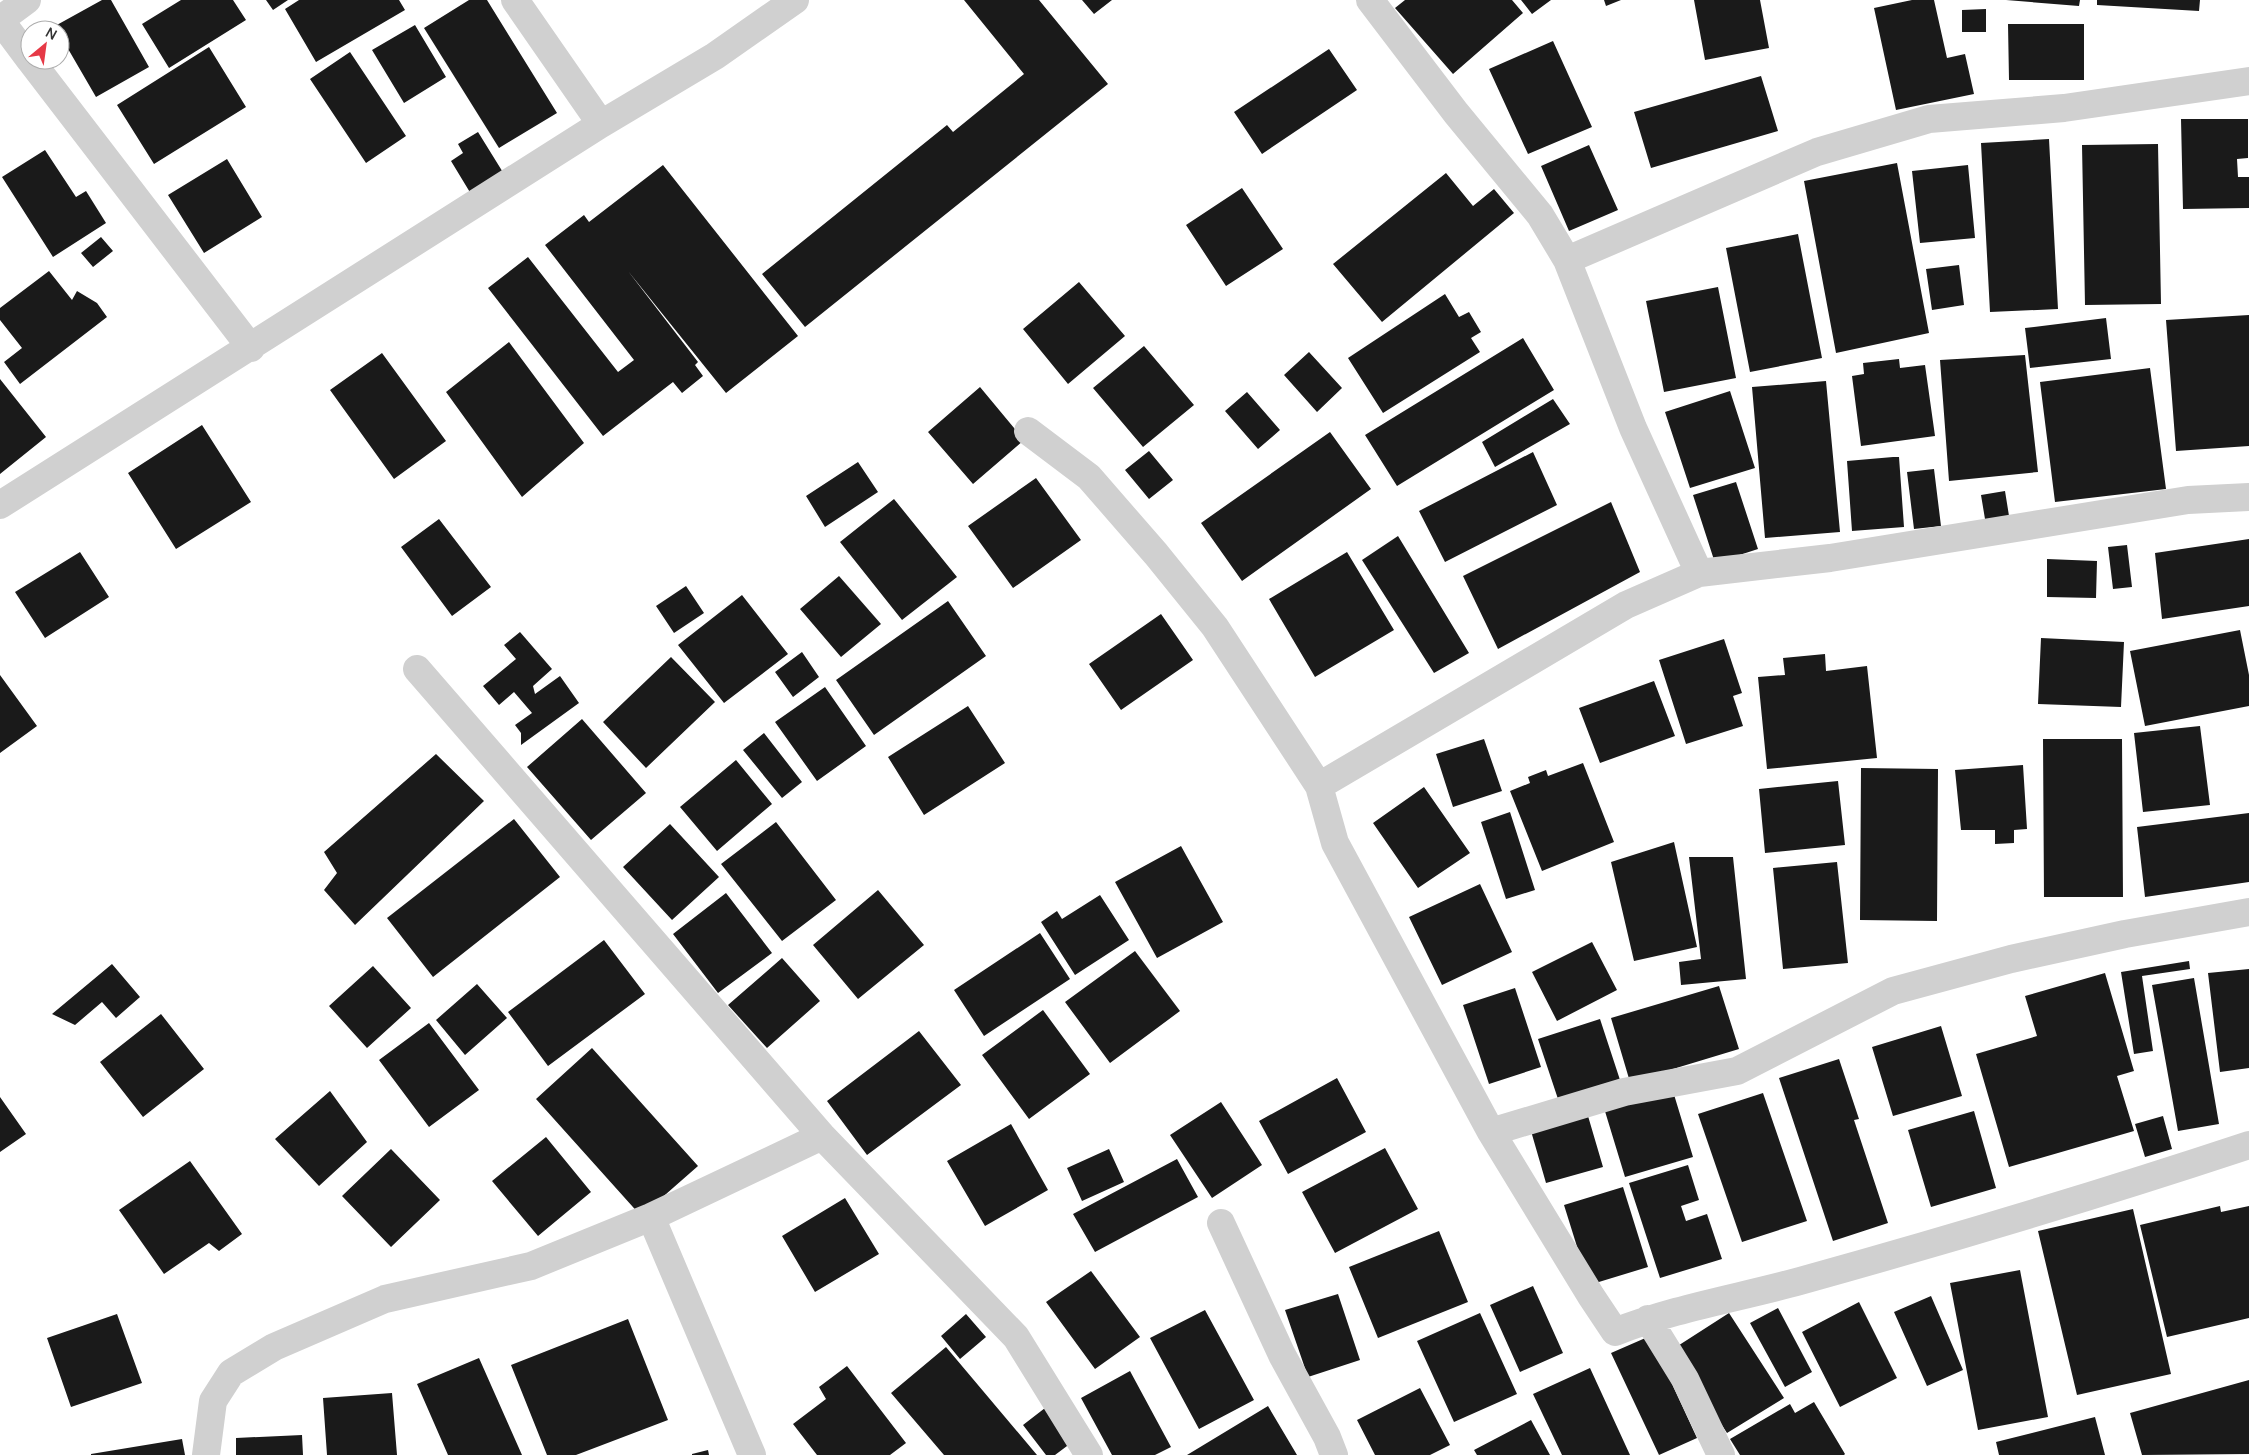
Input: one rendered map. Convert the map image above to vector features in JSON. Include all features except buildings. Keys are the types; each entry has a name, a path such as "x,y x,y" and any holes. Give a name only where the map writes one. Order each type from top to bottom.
{"street":[{"path":"20,47 0,20 27,0"},
{"path":"515,0 601,124"},
{"path":"0,505 251,348 601,124 715,56 795,0"},
{"path":"1370,0 1456,113 1540,215 1567,260 1633,428 1699,573"},
{"path":"38,70 251,348"},
{"path":"1567,260 1817,152 1929,119 2064,108 2249,81"},
{"path":"1028,431 1089,477 1156,554 1215,627 1319,786 1335,843 1491,1132 1581,1281 1615,1332 1648,1319 1818,1275 2115,1189 2249,1145"},
{"path":"1319,786 1626,605 1699,573 1830,558 2188,500 2249,496"},
{"path":"417,669 822,1136 1016,1337 1086,1454"},
{"path":"1491,1132 1624,1092 1737,1071 1893,991 2030,954 2125,934 2249,912"},
{"path":"206,1455 213,1402 222,1387 231,1373 274,1347 385,1299 532,1266 650,1217 822,1136"},
{"path":"650,1217 752,1455"},
{"path":"1221,1224 1282,1354 1327,1437 1334,1455"},
{"path":"1648,1319 1685,1379 1722,1455"}]}
